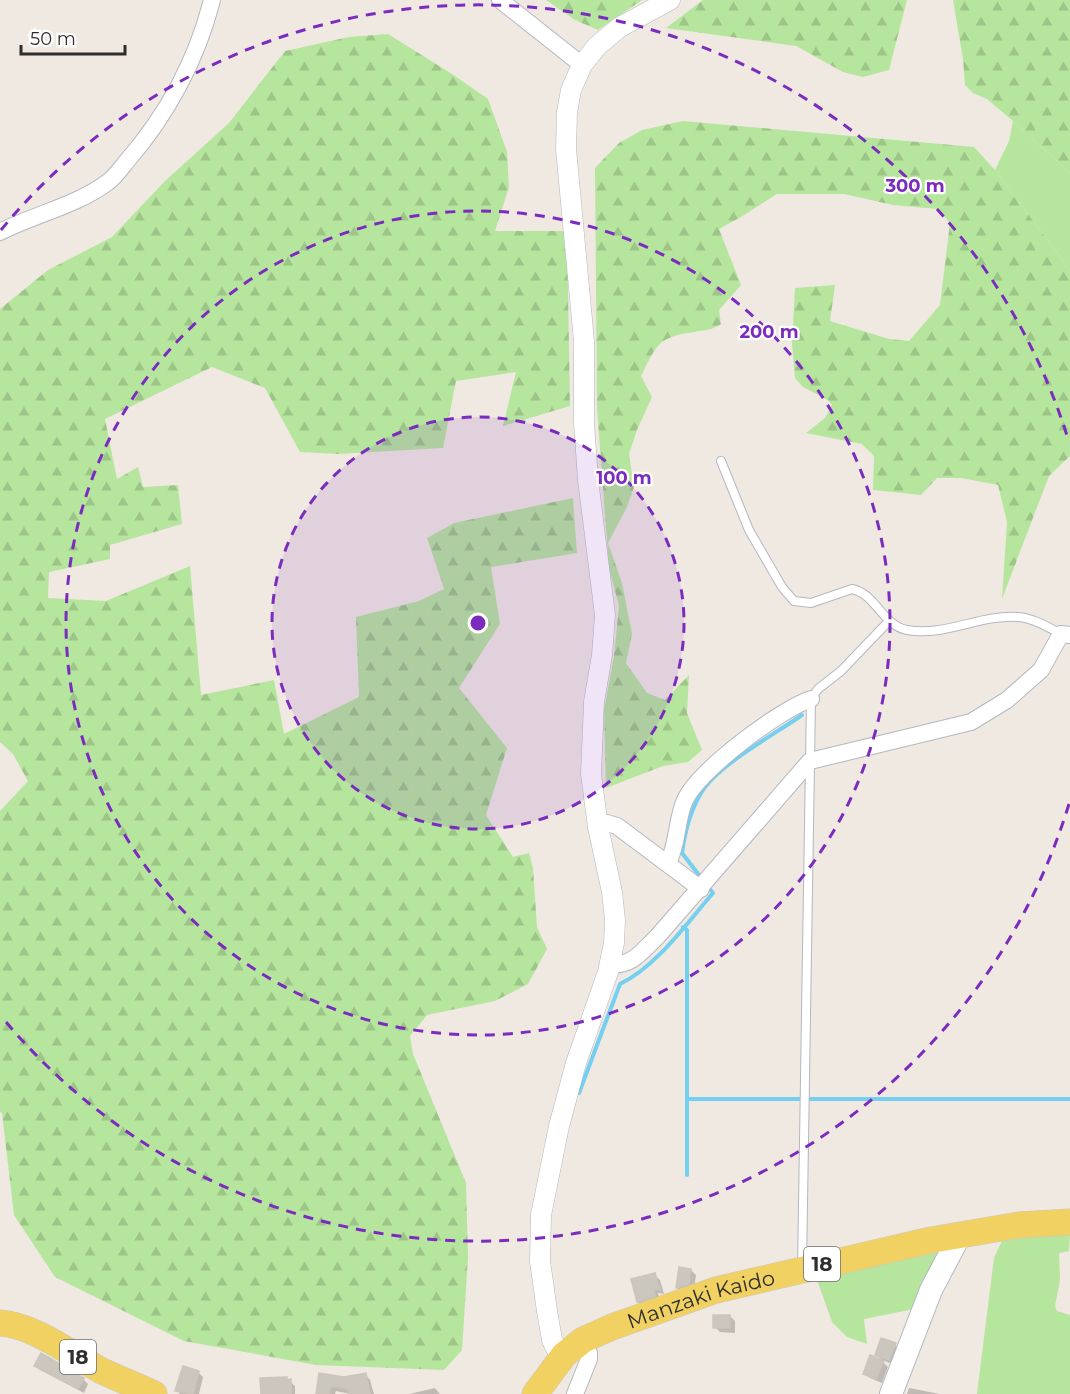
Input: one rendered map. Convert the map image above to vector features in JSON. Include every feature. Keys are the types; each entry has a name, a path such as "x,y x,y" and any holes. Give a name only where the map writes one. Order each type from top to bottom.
{"main road":[{"name":"Manzaki Kaido","path":"573,1348 612,1328 716,1290 960,1235 1019,1225 1070,1222"},
{"path":"891,1394 932,1290 960,1235"},
{"name":"18","path":"0,1323 18,1327 44,1338 102,1371 154,1394"},
{"path":"535,1394 573,1348"}],"street":[{"path":"0,232 70,203 109,181 150,135 193,58 212,0"},
{"path":"500,0 582,65"},
{"path":"576,1394 589,1359 589,1353 573,1348 556,1348 552,1340 540,1262 541,1215 559,1126 576,1063 609,965 615,920 591,774 594,702 602,655 605,615 588,480 584,423 584,341 566,149 567,112 571,90 582,65 597,46 620,27 670,0"},
{"path":"609,965 622,966 630,963 700,889 810,761 972,722 1007,700 1041,670 1066,634"},
{"path":"668,863 672,855 680,814 693,788 712,768 766,724 782,712 811,699"},
{"path":"598,827 607,824 617,826 700,889"}],"lane":[{"path":"721,461 749,530 782,587 794,601 811,603 852,589 865,595 889,621 900,628 939,631 994,618 1019,617 1066,634"},
{"path":"802,1269 811,699 818,689 841,671 889,621"}],"green space":[{"path":"546,0 642,0 598,30 575,20"},
{"path":"703,0 907,0 889,70 863,77 843,72 796,46 666,28"},
{"path":"953,0 1070,0 1070,173 987,99 973,93 965,85"},
{"path":"388,34 488,99 507,152 509,187 495,231 567,231 570,406 503,426 516,372 456,381 443,448 337,454 300,452 265,388 212,367 105,419 117,479 138,467 143,487 178,485 182,524 110,545 110,559 49,572 48,598 106,601 190,566 201,695 274,680 284,734 359,697 356,617 419,601 444,589 427,538 454,523 573,498 577,553 491,567 500,624 459,688 507,748 486,815 513,857 529,853 533,868 537,927 547,949 528,984 495,1001 427,1015 410,1036 413,1054 466,1183 468,1257 462,1350 444,1370 316,1365 184,1341 55,1277 14,1215 2,1113 0,1112 0,811 28,781 13,754 0,742 0,309 48,270 112,237 165,181 229,123 285,51 349,37"},
{"path":"683,121 974,147 995,170 1070,270 1070,456 1049,476 1002,599 1007,522 998,485 961,478 937,478 921,495 873,490 874,456 862,444 806,433 825,418 832,405 828,400 803,387 795,378 792,343 795,288 835,285 830,321 889,339 909,341 940,305 950,223 937,209 893,205 844,194 777,194 719,229 741,285 719,310 721,324 712,329 682,334 665,340 655,350 646,365 641,376 652,397 629,454 634,487 627,507 608,543 622,583 632,634 626,663 647,693 665,700 689,675 687,713 702,750 688,762 663,766 606,788 604,710 614,656 619,606 609,568 597,408 595,168 619,143 642,130"},
{"path":"1013,121 1070,173 1070,270 995,170 1009,141"},
{"path":"1070,1231 1069,1251 1059,1253 1060,1280 1055,1306 1057,1311 1070,1315 1070,1394 977,1394 994,1258 1006,1232"},
{"path":"938,1247 943,1256 914,1309 864,1319 867,1344 847,1337 832,1322 815,1274"}],"building":[{"path":"679,1267 691,1269 689,1284 676,1288"},
{"path":"655,1273 660,1290 654,1289 655,1296 637,1302 631,1279"},
{"path":"713,1315 730,1315 730,1328 713,1328"},
{"path":"881,1338 896,1343 889,1360 875,1355"},
{"path":"41,1353 84,1378 78,1389 34,1366"},
{"path":"870,1355 884,1361 876,1379 863,1374"},
{"path":"183,1366 199,1371 193,1394 175,1391"},
{"path":"319,1373 344,1377 366,1373 370,1394 349,1394 348,1389 331,1386 329,1394 316,1394"},
{"path":"287,1377 287,1380 291,1379 291,1394 261,1394 260,1378"}],"waterway":[{"path":"702,879 682,853 690,818 700,794 724,768 802,715"},
{"path":"579,1093 620,984 646,967 670,943 713,893 708,887"},
{"path":"683,927 687,930 687,1175"},
{"path":"687,1099 1070,1099"}]}
